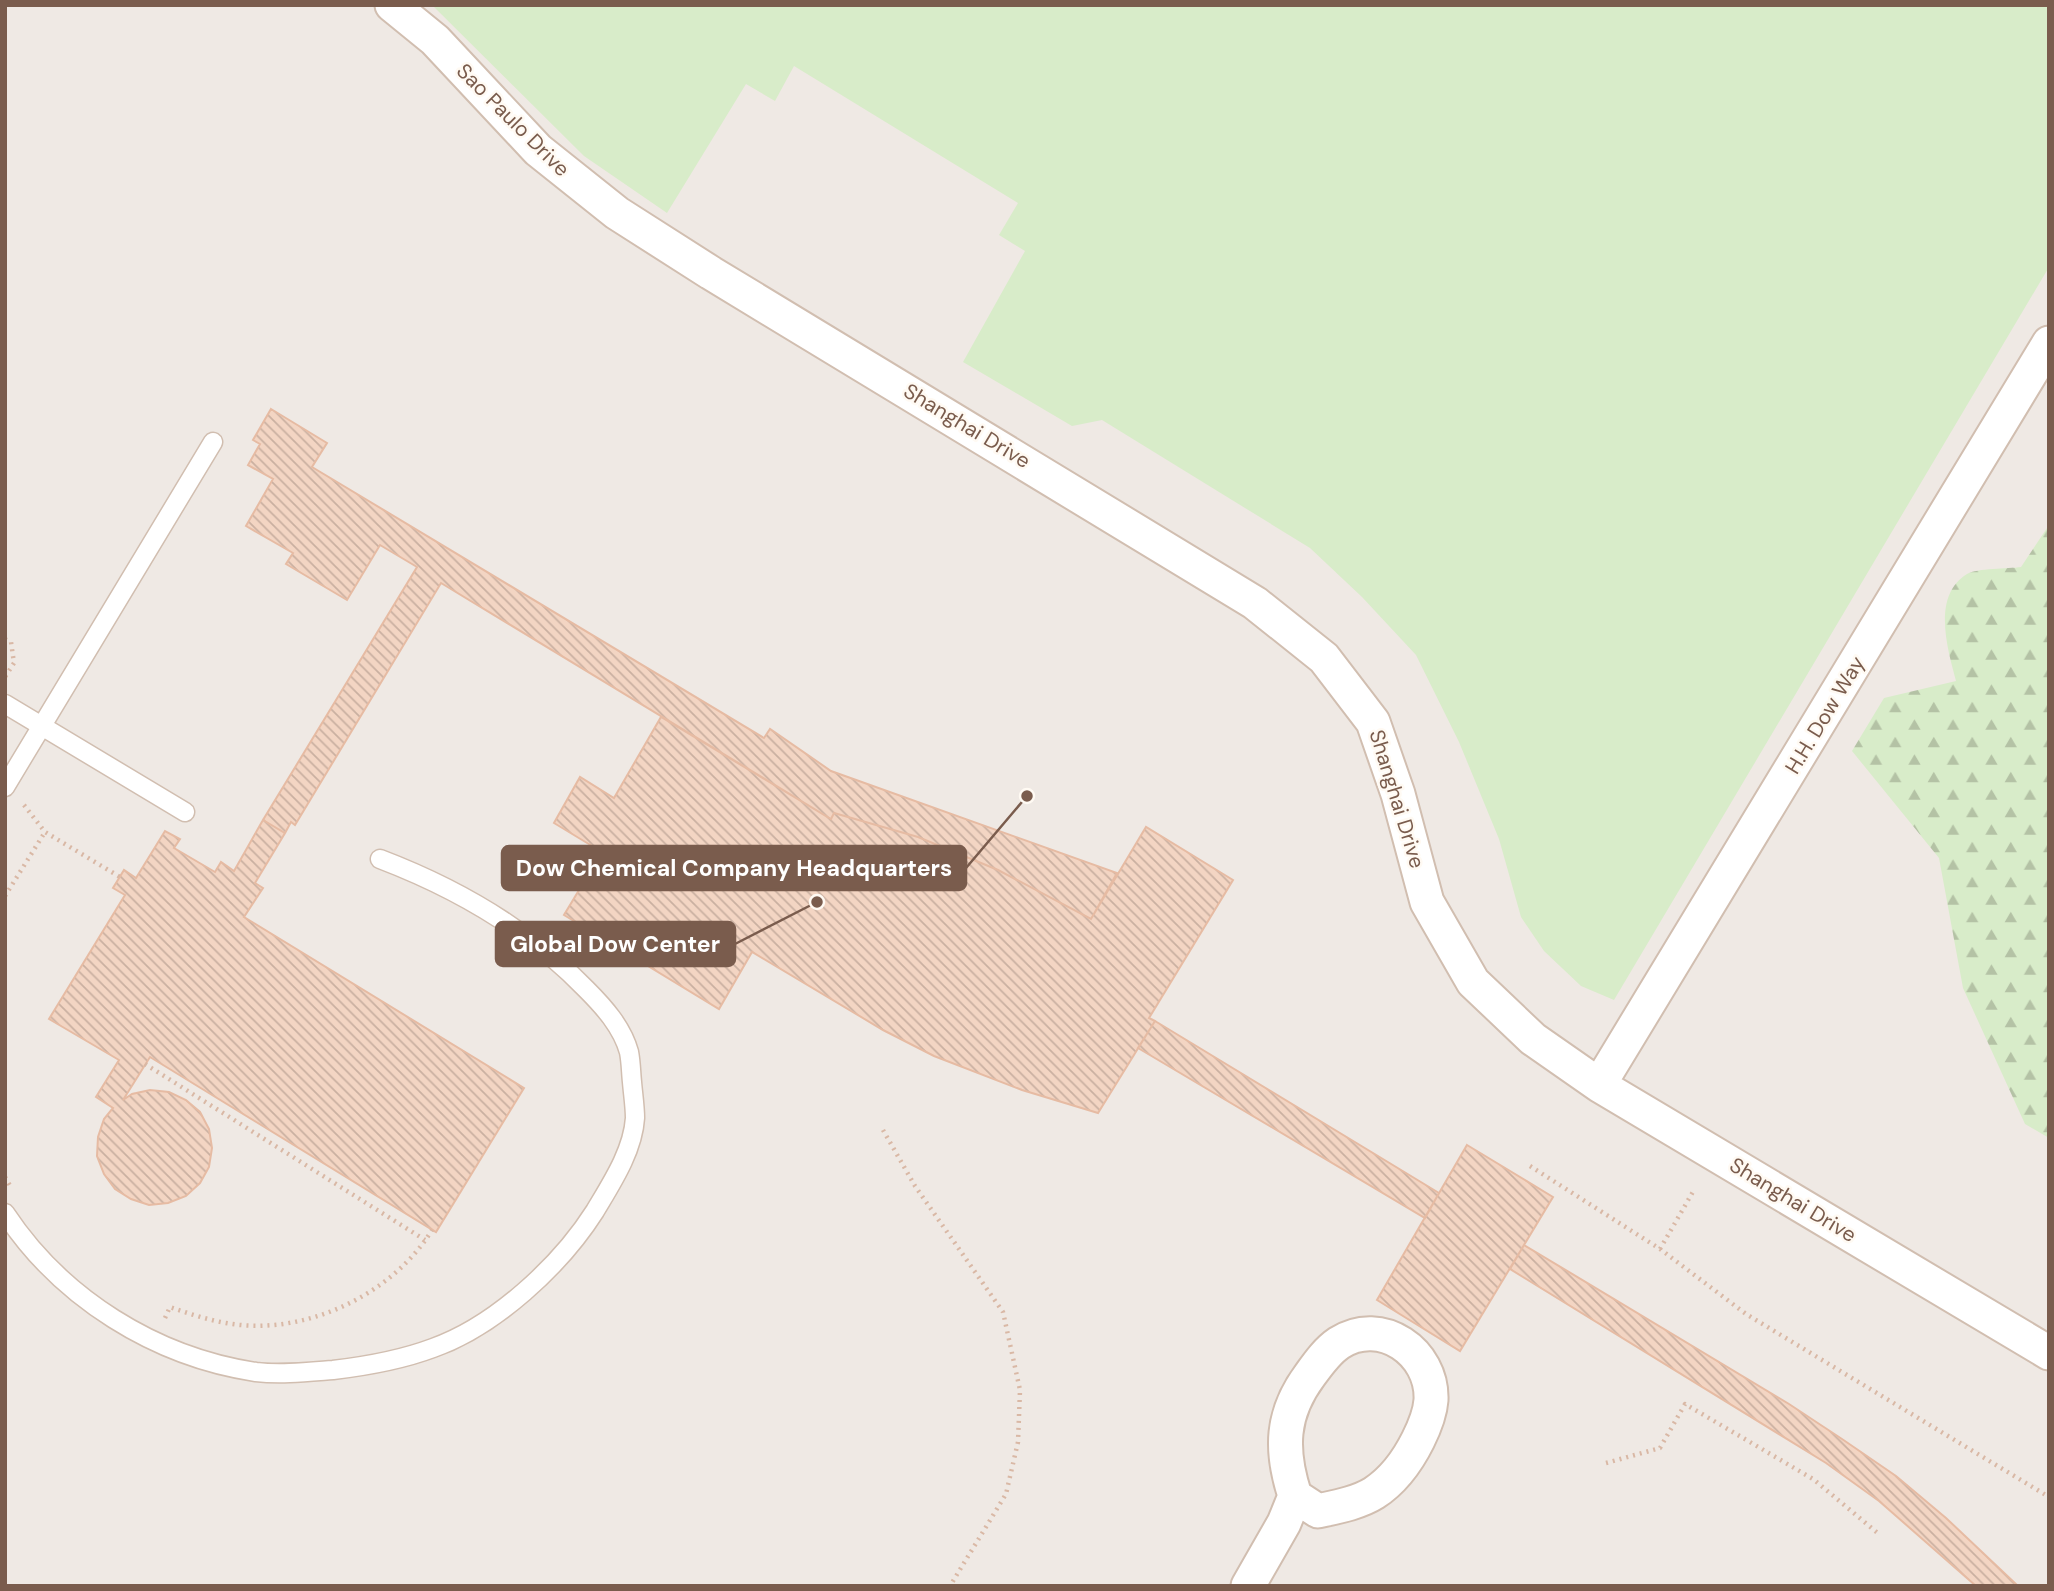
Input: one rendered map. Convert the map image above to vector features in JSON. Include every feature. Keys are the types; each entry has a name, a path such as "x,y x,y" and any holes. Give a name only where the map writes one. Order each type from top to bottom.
{"street":[{"name":"Sao Paulo Drive","path":"391,5 435,40 538,150 575,181 617,213 711,273"},
{"name":"Shanghai Drive","path":"711,273 1255,603 1324,658 1373,722 1398,794 1427,902 1473,982 1533,1040 1599,1085 2049,1353"},
{"name":"H.H. Dow Way","path":"1599,1085 2049,343"},
{"path":"1248,1586 1284,1522 1307,1503 1371,1495 1393,1480 1412,1452 1425,1424 1431,1401 1430,1389 1419,1357 1400,1342 1379,1334 1358,1335 1338,1344 1303,1384 1291,1407 1284,1437 1286,1468 1307,1503 1300,1533 1269,1586"}],"lane":[{"path":"10,793 42,727 213,442"},
{"path":"5,704 185,811"},
{"path":"5,1213 47,1263 82,1297 116,1321 154,1342 204,1361 258,1372 309,1372 368,1366 433,1348 469,1331 540,1277 580,1234 609,1188 626,1153 635,1119 629,1052 610,1013 564,967 534,943 475,904 416,872 380,859"}],"path":[{"path":"5,639 11,642 14,663 5,677"},
{"path":"10,793 23,804 45,832 120,877"},
{"path":"5,896 45,832"},
{"path":"145,1064 425,1240"},
{"path":"883,1130 915,1186 1003,1312 1020,1390 1018,1442 1006,1494 950,1586"},
{"path":"1530,1166 1660,1249 1746,1314 2049,1497"},
{"path":"5,1177 12,1189"},
{"path":"1660,1249 1694,1190"},
{"path":"163,1322 170,1307 234,1325 262,1325 313,1318 341,1308 384,1281 432,1230"},
{"path":"1606,1464 1660,1448 1685,1404 1813,1479 1880,1535"}],"shaded area":[{"path":"5,5 2049,5 2049,1586 5,1586"}],"green space":[{"path":"432,5 2049,5 2049,267 1614,1000 1581,986 1544,951 1521,917 1499,839 1459,742 1416,655 1362,597 1310,548 1102,420 1072,426 963,362 1025,251 999,235 1018,203 794,66 775,101 746,84 667,213 584,156"},
{"path":"2049,525 2049,1138 2025,1124 1963,988 1939,858 1852,751 1884,698 1956,681 1945,624 1949,596 1956,584 1972,572 2021,567"}],"building":[{"path":"271,409 327,443 312,467 764,738 770,729 831,771 1117,873 1091,919 998,870 918,837 834,813 831,819 441,583 295,825 291,822 285,833 263,820 417,567 380,545 347,600 286,564 293,553 246,526 273,479 248,465 260,444 253,440"},
{"path":"661,717 831,819 834,813 918,837 998,870 1091,919 1146,827 1233,880 1149,1018 1155,1021 1098,1113 1022,1090 934,1056 883,1030 752,952 719,1009 564,915 602,852 554,823 580,777 614,798"},
{"path":"263,820 285,833 255,883 263,888 244,917 524,1088 436,1232 150,1057 123,1100 132,1094 150,1090 169,1092 186,1100 200,1112 209,1129 212,1148 209,1167 200,1183 186,1196 168,1203 149,1205 131,1199 115,1189 104,1174 97,1156 98,1137 104,1119 113,1108 96,1097 119,1060 49,1019 125,895 113,888 124,870 136,878 165,831 180,839 174,848 215,872 221,862 234,871"},
{"path":"1155,1021 1439,1193 1425,1218 1138,1048"},
{"path":"1467,1145 1553,1197 1460,1351 1377,1300"},
{"path":"1524,1245 1789,1404 1896,1476 1946,1518 2018,1586 1976,1586 1879,1501 1826,1463 1510,1269"}],"place":[{"name":"Dow Chemical Company Headquarters","path":"1027,796"},
{"name":"Global Dow Center","path":"817,902"}]}
